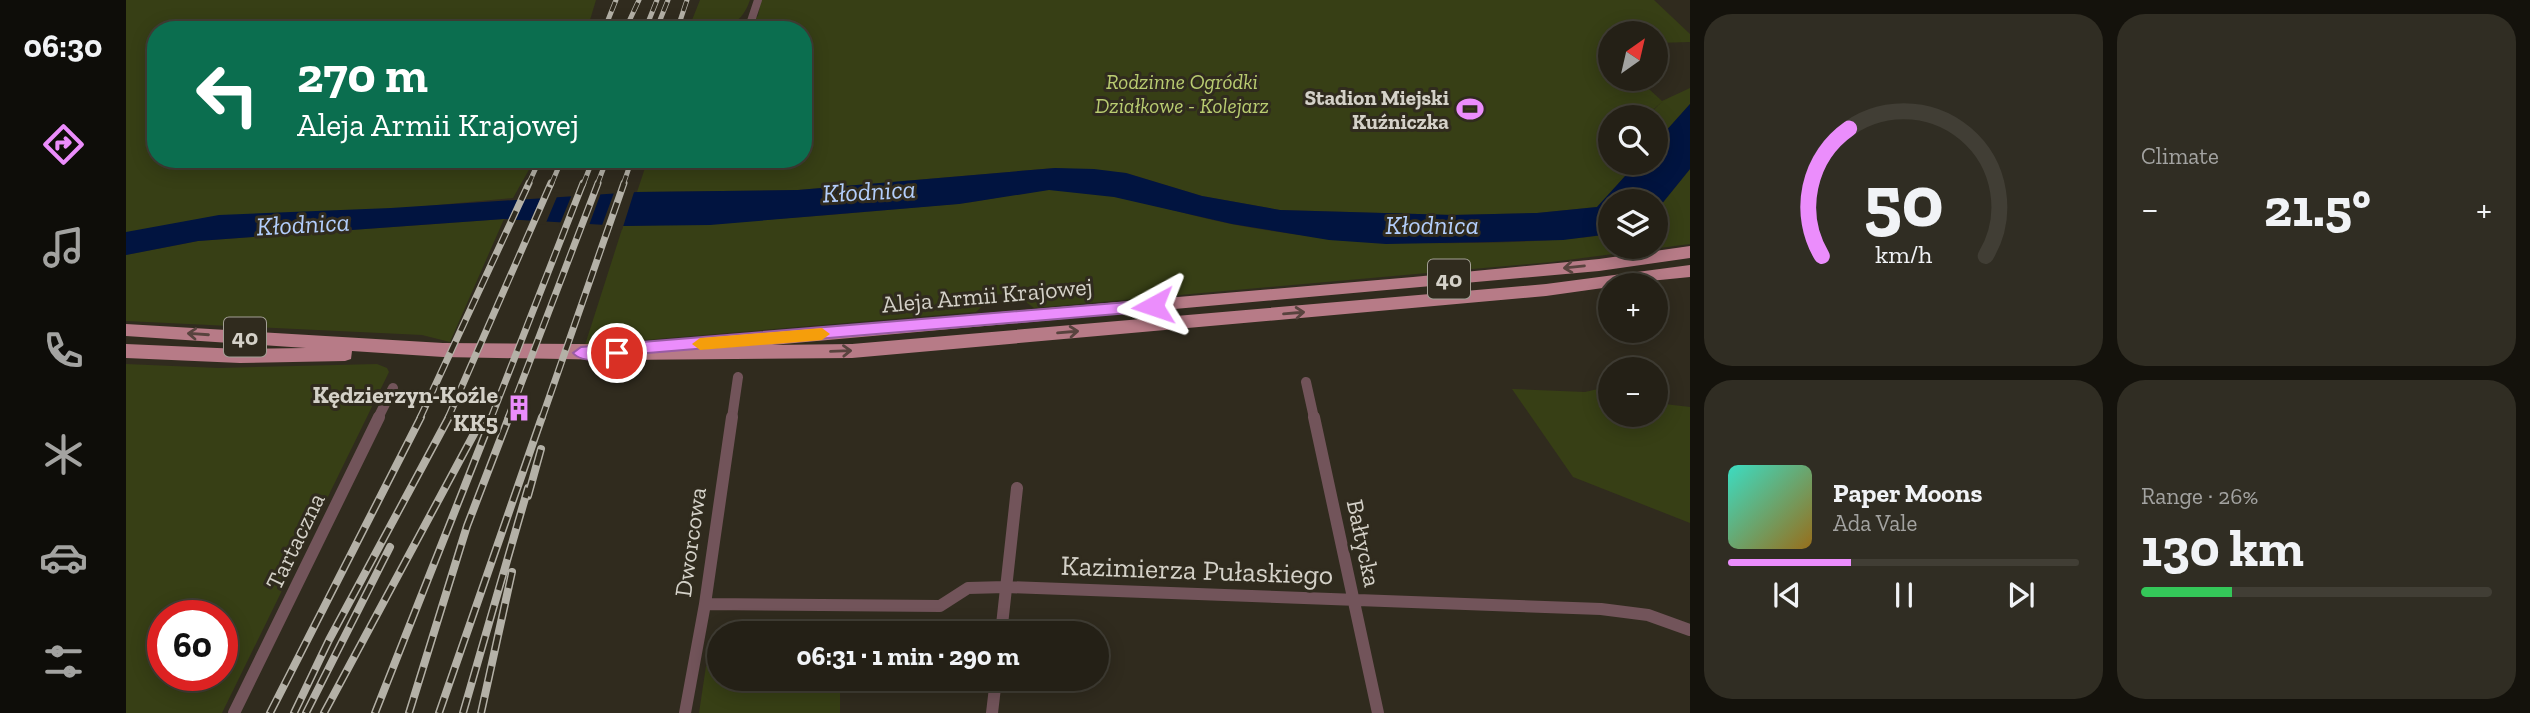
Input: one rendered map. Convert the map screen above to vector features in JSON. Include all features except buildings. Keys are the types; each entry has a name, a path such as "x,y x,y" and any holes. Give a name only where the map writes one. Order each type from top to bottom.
{"main road":[{"name":"Aleja Armii Krajowej","path":"581,353 1413,283 1599,265 1690,253"},
{"name":"Aleja Armii Krajowej","path":"126,330 443,350 581,353 852,351 1546,290 1690,271"},
{"name":"Aleja Armii Krajowej","path":"126,351 240,356 443,350"}],"street":[{"path":"751,21 758,0"},
{"name":"Dworcowa","path":"685,713 705,604 738,377"},
{"name":"Bałtycka","path":"1306,382 1378,713"},
{"name":"Tartaczna","path":"234,713 393,388"},
{"path":"1002,621 1017,488"},
{"name":"Kazimierza Pułaskiego","path":"705,604 940,606 968,588 1006,587 1601,609 1648,615 1690,630"},
{"path":"992,713 995,691"}],"green space":[{"path":"126,0 596,0 590,21 147,21 147,168 530,168 513,198 126,234"},
{"path":"700,0 750,0 736,21 692,21"},
{"name":"Rodzinne Ogródki Działkowe - Kolejarz","path":"761,0 1654,0 1690,34 1690,42 1668,43 1668,21 1598,21 1598,91 1651,91 1662,101 1690,88 1690,104 1668,129 1668,105 1659,105 1662,102 1658,105 1598,105 1598,175 1626,175 1613,189 1598,189 1597,207 1537,213 1452,215 1280,210 1202,196 1126,173 1055,168 798,190 637,192 645,168 812,168 812,21 752,21 758,16"},
{"path":"1690,169 1690,244 1668,247 1668,196"},
{"path":"1065,190 1128,199 1231,224 1322,237 1411,243 1559,240 1598,235 1598,256 1034,308 1014,293 994,295 976,312 585,345 623,226 831,215 955,204 1037,191"},
{"path":"504,219 450,342 422,335 126,321 126,255 198,241"},
{"path":"126,364 219,368 377,364 387,368 389,372 238,680 238,600 147,600 147,691 233,691 222,713 126,713"},
{"path":"1512,389 1585,392 1598,389 1598,427 1668,427 1668,404 1690,407 1690,523 1573,477"},
{"path":"706,666 707,691 840,691 840,713 699,713"}],"water":[{"path":"1690,104 1690,169 1668,196 1668,189 1613,189 1626,175 1668,175 1668,129"},
{"name":"Kłodnica","path":"1055,168 1126,173 1202,196 1280,210 1452,215 1537,213 1597,207 1598,236 1563,240 1386,244 1329,240 1232,224 1114,197 1049,190 959,204 710,225 623,226 504,219 198,241 126,255 126,232 219,215 391,208 637,192 798,190"}],"pier":[{"path":"635,189 622,230 601,228 615,190"},
{"path":"602,190 588,228 559,226 573,192"},
{"path":"559,192 545,225 529,224 543,193"}],"railway":[{"path":"608,21 616,0"},
{"path":"629,21 639,0"},
{"path":"649,21 657,0"},
{"path":"660,21 668,0"},
{"path":"680,21 687,0"},
{"path":"528,185 536,168"},
{"path":"551,185 558,168"},
{"path":"583,185 590,168"},
{"path":"597,185 604,168"},
{"path":"623,185 629,168"},
{"path":"420,418 529,183"},
{"path":"448,418 551,183"},
{"path":"491,418 583,183"},
{"path":"508,418 598,183"},
{"path":"542,418 624,183"},
{"path":"270,713 421,417"},
{"path":"294,713 329,640 449,417"},
{"path":"375,713 492,417"},
{"path":"409,713 467,526 509,417"},
{"path":"439,713 542,417"},
{"path":"324,713 482,419"},
{"path":"528,496 541,449"},
{"path":"463,713 528,488"},
{"path":"306,713 390,547"},
{"path":"481,713 512,572"}],"slow traffic":[{"path":"700,344 822,334"}],"place":[{"name":"Stadion Miejski Kuźniczka","path":"1470,109"},
{"name":"Kędzierzyn-Koźle KK5","path":"519,408"}],"route":[{"path":"617,353 581,353 1153,306"}]}
